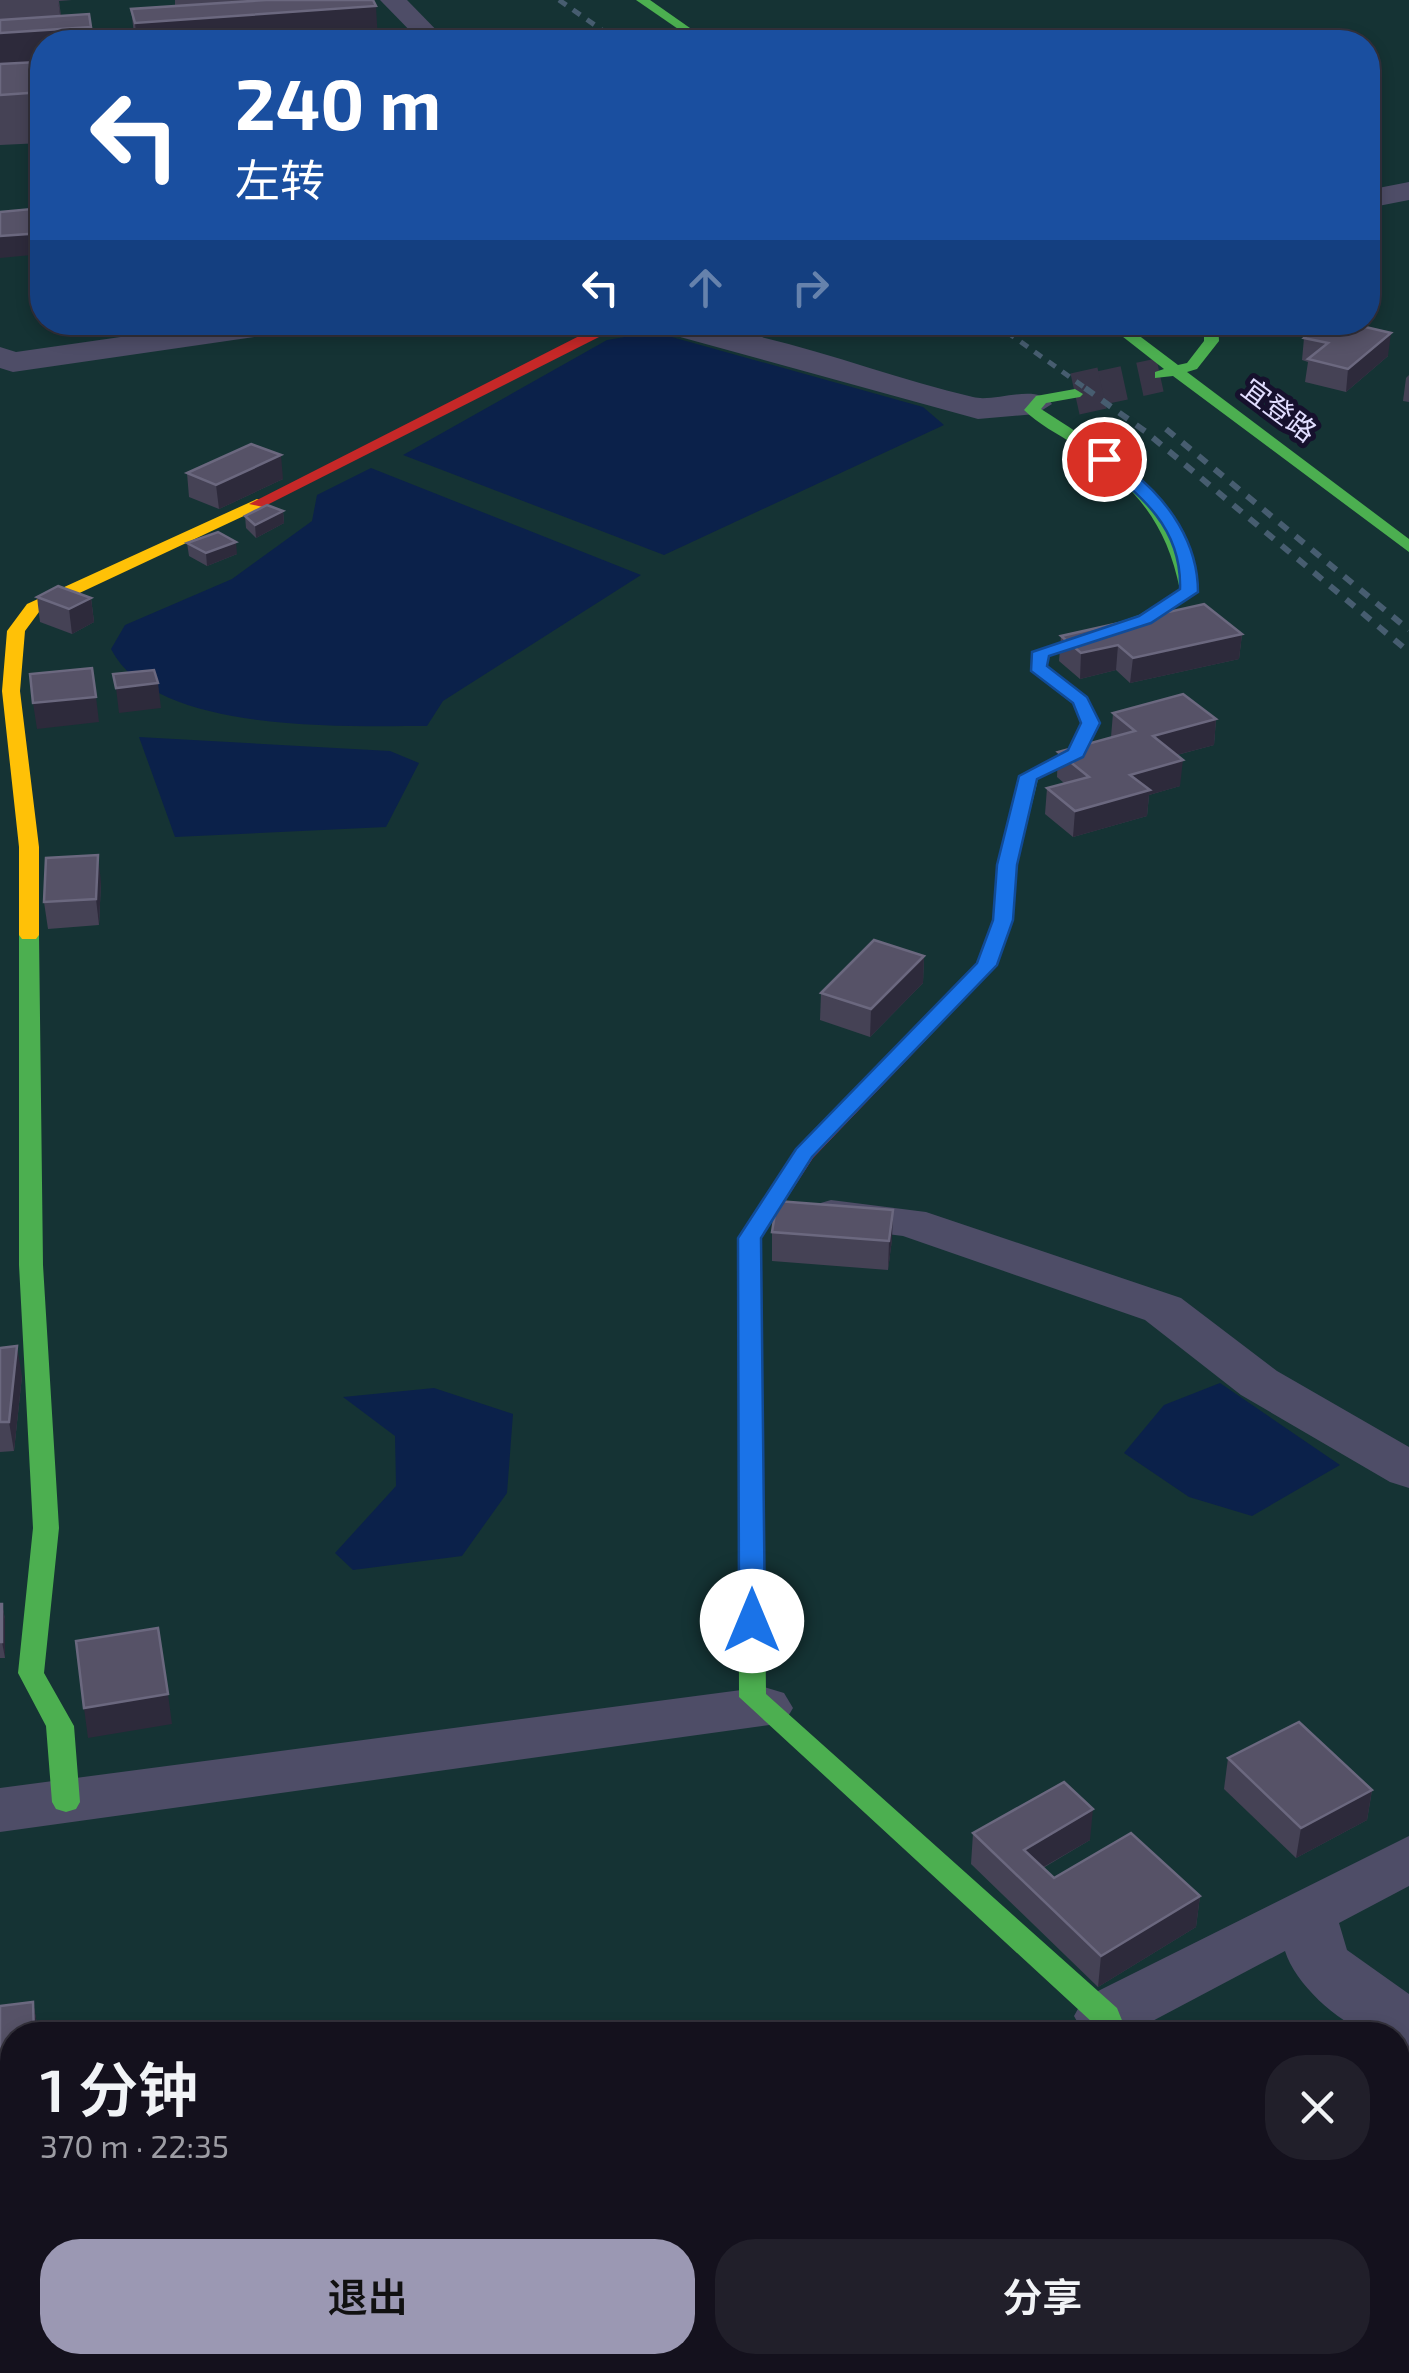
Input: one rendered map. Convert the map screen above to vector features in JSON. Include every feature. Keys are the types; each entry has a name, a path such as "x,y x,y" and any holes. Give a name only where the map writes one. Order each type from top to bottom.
{"street":[{"path":"393,0 423,30"},
{"path":"642,0 686,30"},
{"path":"1380,177 1409,179"},
{"path":"1380,197 1409,191"},
{"path":"0,356 13,362 203,335"},
{"path":"66,1802 60,1726 32,1673 46,1528 32,1265 30,848 11,691 16,632 33,608 271,497 592,335"},
{"path":"709,335 978,409 1036,404"},
{"name":"宜登路","path":"1126,335 1168,373 1409,547"},
{"path":"1168,373 1192,366 1212,341 1212,335"},
{"path":"1075,394 1041,399 1032,410 1157,500 1190,564 1189,592 1145,619 1041,652 1038,668 1081,700 1091,723 1076,754 1028,776 1007,865 1003,920 987,965 804,1154 750,1238 752,1697 1106,2022"},
{"path":"768,1209 909,1222 1164,1310 1258,1383 1409,1470"},
{"path":"0,1810 764,1708"},
{"path":"1114,2022 1409,1858"},
{"path":"1306,1914 1320,1963 1364,2000 1404,2022"}],"green space":[{"path":"0,0 1409,0 1409,2022 0,2022"}],"water":[{"path":"665,335 923,407 944,425 664,555 403,455 607,340"},
{"path":"371,468 641,575 443,701 427,726 302,724 208,711 167,697 134,677 111,649 125,625 232,579 312,521 317,495"},
{"path":"139,737 390,751 419,763 386,827 175,837"},
{"path":"1220,1383 1340,1465 1252,1516 1189,1497 1124,1453 1164,1405"},
{"path":"434,1388 513,1414 507,1493 462,1556 353,1570 335,1553 396,1486 395,1436 343,1397"}],"building":[{"path":"266,0 373,0 376,6 135,23 131,9"},
{"path":"89,14 91,27 0,33 0,20"},
{"path":"30,62 30,93 0,95 0,64"},
{"path":"30,209 30,234 0,236 0,212"},
{"path":"1380,330 1391,333 1348,369 1308,359 1328,343 1304,338 1380,335"},
{"path":"251,444 281,455 216,485 187,473"},
{"path":"267,505 283,511 255,525 245,516"},
{"path":"218,532 236,542 206,553 187,543"},
{"path":"58,586 91,598 69,609 37,597"},
{"path":"1204,604 1242,634 1133,658 1118,645 1081,653 1061,636"},
{"path":"92,668 96,697 33,703 30,674"},
{"path":"154,670 158,683 116,688 113,674"},
{"path":"1183,694 1216,719 1153,736 1183,760 1130,775 1150,790 1075,811 1047,788 1089,777 1058,752 1135,731 1113,713"},
{"path":"98,855 96,899 44,902 46,858"},
{"path":"874,940 924,956 871,1009 821,993"},
{"path":"777,1201 893,1210 889,1241 772,1232"},
{"path":"17,1346 9,1422 0,1422 0,1348"},
{"path":"2,1604 2,1642 0,1642"},
{"path":"158,1628 168,1694 84,1708 76,1641"},
{"path":"1299,1722 1372,1790 1301,1828 1228,1758"},
{"path":"1064,1782 1093,1809 1024,1850 1054,1878 1131,1833 1200,1896 1101,1956 973,1833"},
{"path":"33,2002 34,2022 0,2022 0,2006"}],"tunnel":[{"path":"1091,390 1160,375"},
{"path":"1075,394 1102,388"}],"railway":[{"path":"559,0 602,30"},
{"path":"1011,335 1088,390"},
{"path":"1085,388 1146,432 1409,652"},
{"path":"1166,429 1409,630"}],"traffic: fast":[{"path":"642,0 686,30"},
{"path":"1128,335 1409,547"},
{"path":"1160,375 1192,366 1212,341 1212,335"},
{"path":"915,1040 987,965 1003,921 1007,865 1029,776 1076,753 1091,723 1081,701 1038,668 1041,653 1145,619 1189,592 1182,559 1154,505 1111,464 1032,410 1041,399 1075,394"},
{"path":"29,935 31,1265 46,1528 31,1673 60,1726 66,1802"},
{"path":"750,1300 753,1697 1108,2022"}],"traffic: slow":[{"path":"29,935 29,847 11,691 16,631 33,608 257,504"}],"traffic: jam":[{"path":"257,504 592,335"},
{"path":"750,1300 750,1238 804,1154 915,1040"}],"route":[{"path":"752,1621 750,1238 804,1154 987,965 1003,920 1007,865 1028,776 1076,754 1091,723 1081,700 1038,668 1041,652 1145,619 1189,592 1190,564 1157,500 1104,459"}]}
